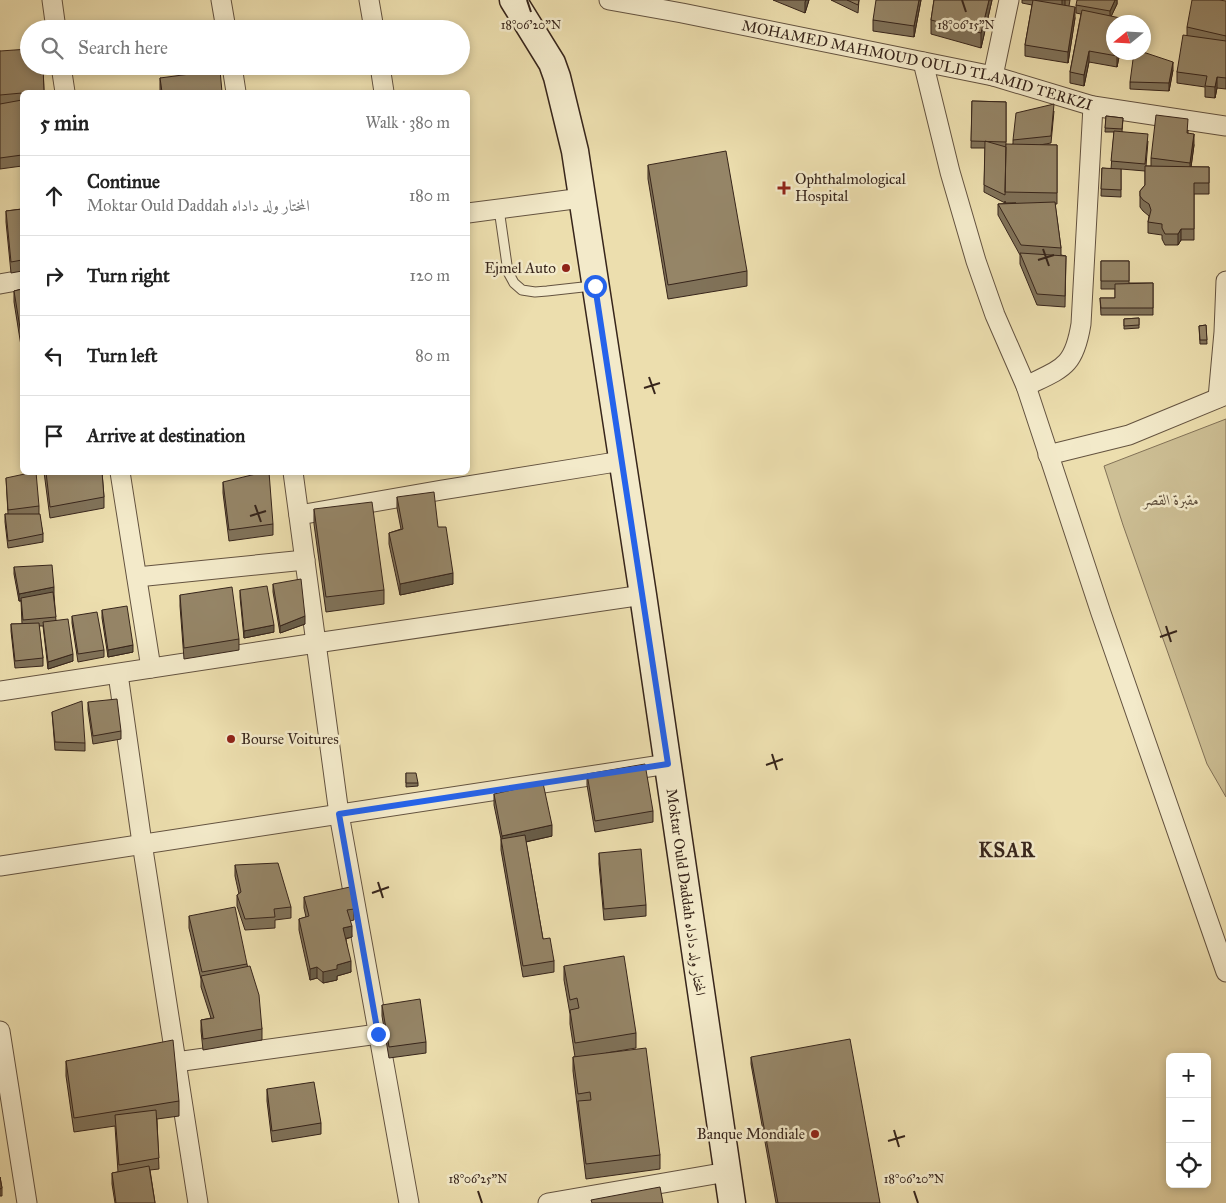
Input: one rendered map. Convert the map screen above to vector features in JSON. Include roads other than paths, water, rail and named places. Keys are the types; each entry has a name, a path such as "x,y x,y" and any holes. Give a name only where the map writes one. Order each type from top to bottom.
{"main road":[{"name":"Moktar Ould Daddah المختار ولد داداه","path":"513,0 552,63 558,77 575,151 643,595 732,1203"}],"street":[{"path":"52,0 55,20"},
{"path":"221,0 224,20"},
{"path":"369,0 372,20"},
{"name":"MOHAMED MAHMOUD OULD TLAMID TERKZI","path":"609,0 993,76 1093,106 1226,126"},
{"path":"993,76 1009,0"},
{"path":"923,62 947,163 976,261 994,315 1026,386 1226,972"},
{"path":"62,75 65,90"},
{"path":"233,75 236,90"},
{"path":"381,75 384,90"},
{"path":"1026,386 1057,371 1070,359 1077,345 1081,324 1093,106"},
{"path":"470,213 582,198"},
{"path":"0,284 20,280"},
{"path":"1048,455 1129,435 1222,397 1226,281"},
{"path":"299,515 441,481 622,461"},
{"path":"120,475 151,668"},
{"path":"293,475 339,814 409,1203"},
{"path":"137,577 305,560"},
{"path":"0,692 643,595"},
{"path":"118,674 142,843 198,1203"},
{"path":"0,866 668,764"},
{"path":"0,1031 27,1203"},
{"path":"176,1062 378,1034"},
{"path":"548,1203 727,1172"}],"lane":[{"path":"499,209 508,272 514,283 522,290 535,292 595,286"}],"place":[{"name":"Ophthalmological Hospital","path":"784,188"},
{"name":"Ejmel Auto","path":"566,268"},
{"name":"Bourse Voitures","path":"231,739"},
{"name":"Banque Mondiale","path":"815,1134"}],"district":[{"name":"KSAR","path":"1007,850"}],"park label":[{"name":"مقبرة القصر","path":"1171,500"}]}
